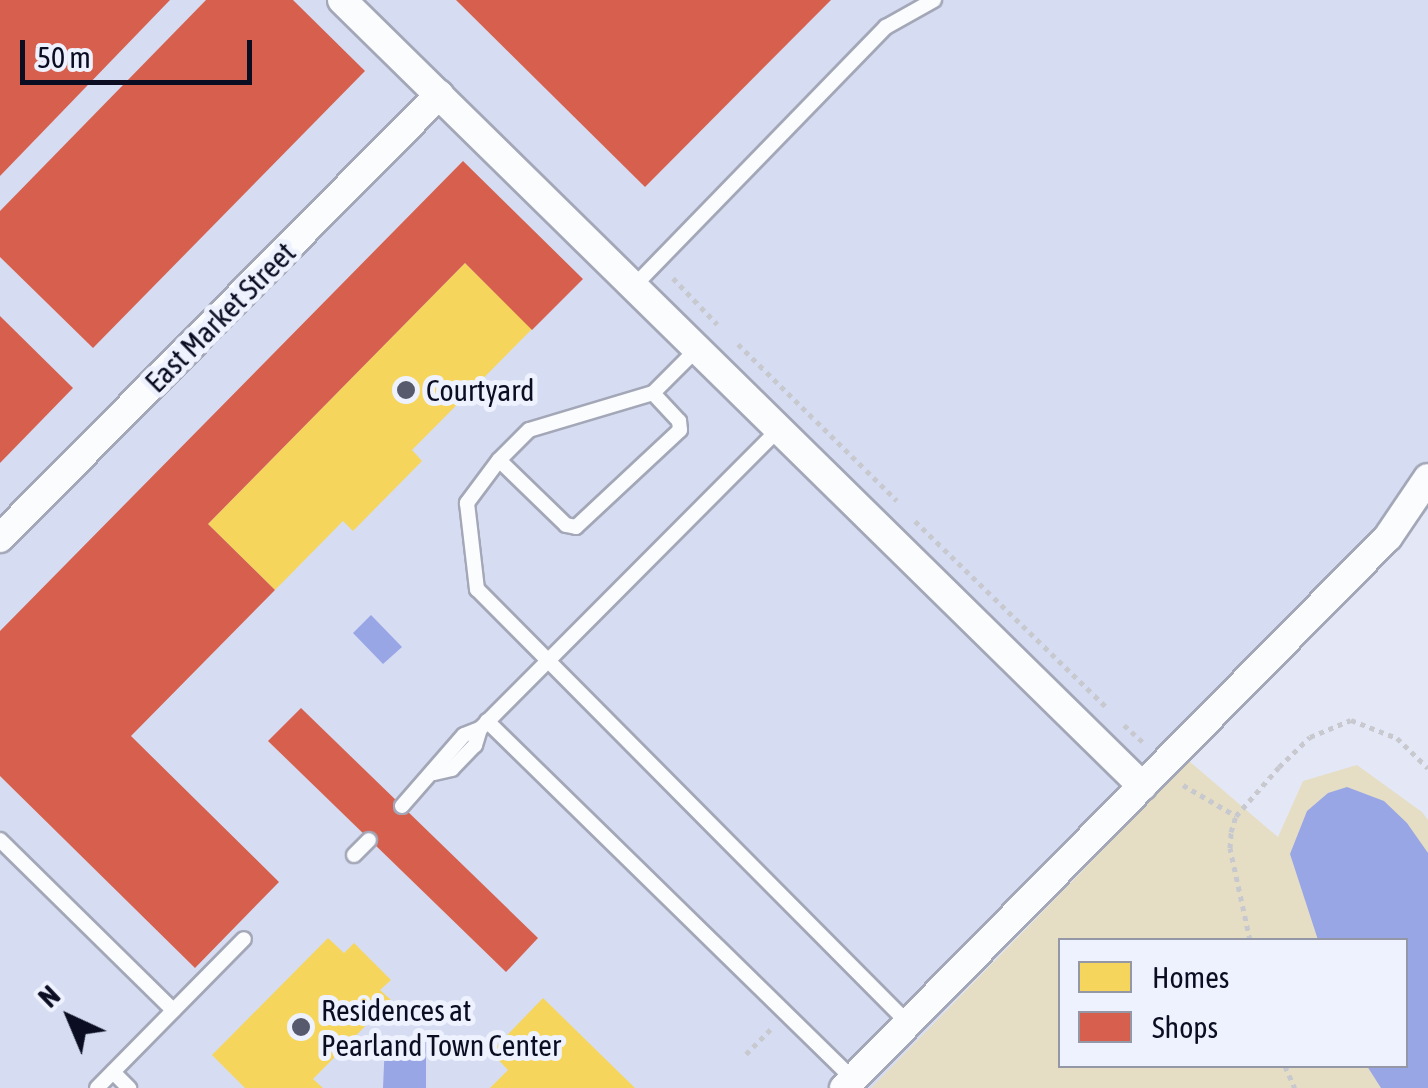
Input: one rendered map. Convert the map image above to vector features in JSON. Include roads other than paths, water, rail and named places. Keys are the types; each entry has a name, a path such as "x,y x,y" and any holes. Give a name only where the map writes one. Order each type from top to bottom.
{"street":[{"path":"342,0 1142,786"},
{"name":"East Market Street","path":"0,538 440,96"},
{"path":"848,1084 1388,537 1428,478"}],"lane":[{"path":"634,286 886,26 934,0"},
{"path":"698,349 653,394 529,430 499,460 468,504 477,589 908,1023"},
{"path":"499,460 566,525 576,527 680,430 679,421 653,394"},
{"path":"402,806 434,774 452,769 475,745 484,725 779,429"},
{"path":"484,725 786,1014 848,1084"},
{"path":"0,840 173,1010"},
{"path":"354,855 369,840"},
{"path":"96,1088 244,939"},
{"path":"112,1072 129,1088"}],"water":[{"path":"371,615 402,647 383,664 353,633"},
{"path":"1347,787 1384,801 1407,823 1428,853 1428,1088 1381,1088 1368,1068 1408,1068 1408,938 1317,938 1290,854 1307,811 1328,793"},
{"path":"426,1039 426,1088 383,1088 385,1042"}],"place":[{"name":"Courtyard","path":"406,390"},
{"name":"Residences at Pearland Town Center","path":"301,1027"}]}
